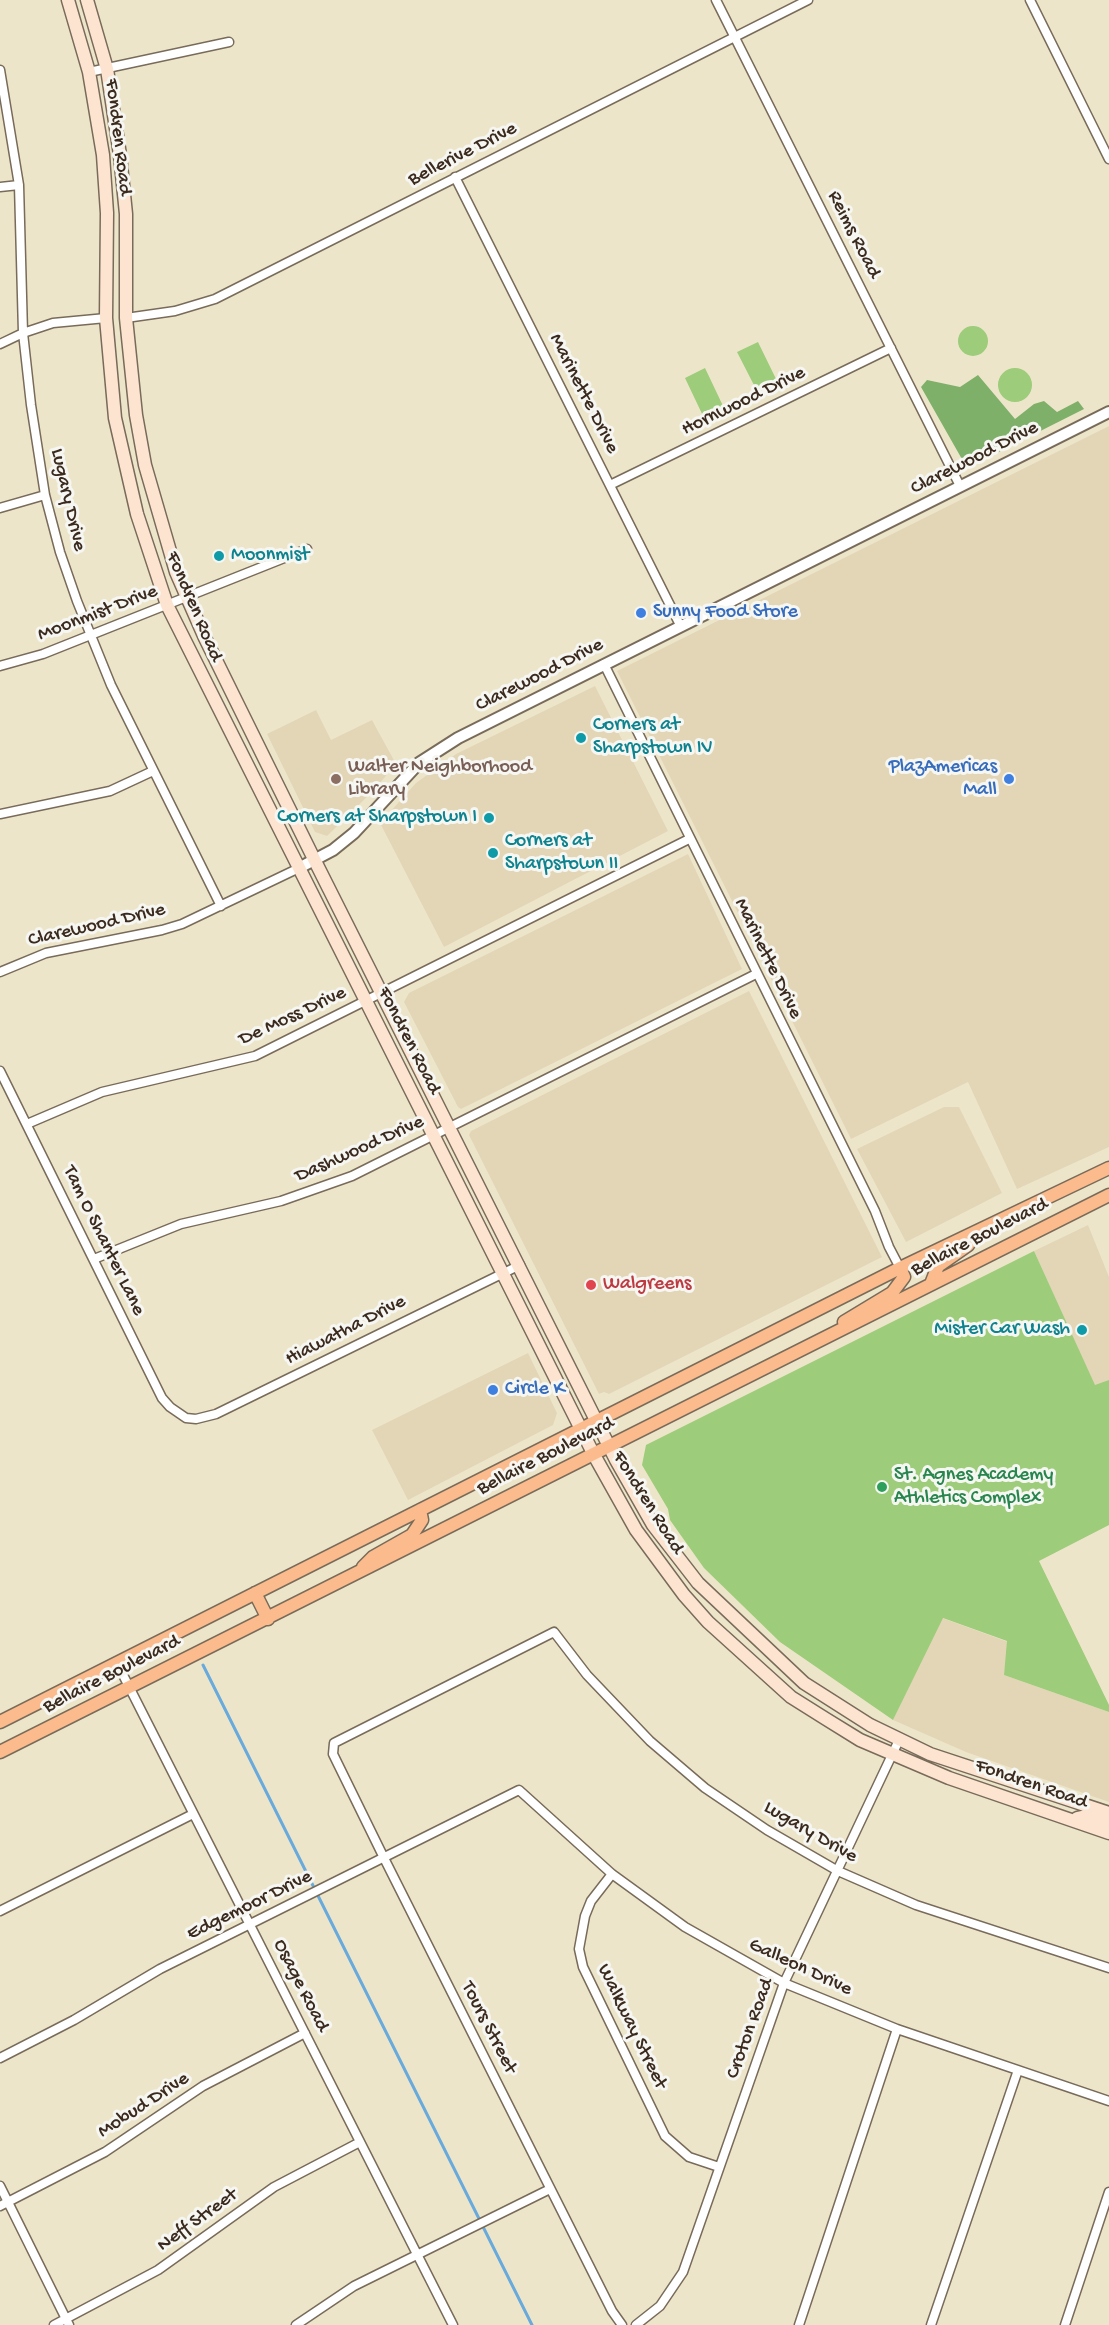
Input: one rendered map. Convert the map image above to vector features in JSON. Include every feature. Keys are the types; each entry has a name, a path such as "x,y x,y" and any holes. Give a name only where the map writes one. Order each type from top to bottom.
{"main road":[{"name":"Fondren Road","path":"68,0 89,72 103,155 108,279 106,318 115,418 127,476 147,548 167,605 297,869 503,1271 594,1455 636,1530 684,1595 708,1622 791,1697 860,1740 892,1754 949,1778 1109,1833"},
{"name":"Fondren Road","path":"87,0 107,69 120,155 126,214 126,318 136,416 145,465 166,541 186,597 315,861 520,1264 609,1447 653,1525 698,1583 804,1683 843,1709 899,1740 930,1754 1109,1813"},
{"path":"108,279 117,298 120,312 126,318 118,324 109,352"},
{"name":"Bellaire Boulevard","path":"0,1722 900,1268 1109,1168"},
{"name":"Bellaire Boulevard","path":"0,1752 1109,1195"},
{"path":"931,1284 938,1266 968,1245 978,1230"},
{"path":"831,1335 848,1317 892,1293 904,1277 900,1268"},
{"path":"356,1575 373,1557 412,1535 422,1520 420,1510"},
{"path":"684,1595 698,1583"},
{"path":"255,1593 268,1618"},
{"path":"1070,1819 1086,1816 1109,1824"}],"street":[{"name":"Reims Road","path":"716,0 960,486"},
{"name":"Bellerive Drive","path":"126,318 175,311 215,299 808,0"},
{"path":"1030,0 1109,159"},
{"path":"89,72 229,42"},
{"name":"Lugary Drive","path":"0,70 19,185 22,333 45,495 60,552 111,686 220,906"},
{"name":"Marinette Drive","path":"455,177 680,625"},
{"path":"0,187 19,185"},
{"path":"0,344 22,333 52,323 106,318"},
{"name":"Hornwood Drive","path":"610,485 891,348"},
{"name":"Clarewood Drive","path":"0,972 46,953 162,930 220,906 315,861 354,833 398,783 438,750 680,625 1109,412"},
{"path":"0,508 45,495"},
{"name":"Moonmist Drive","path":"0,666 43,654 307,549"},
{"name":"Marinette Drive","path":"604,664 875,1211 900,1268"},
{"path":"0,813 110,791 153,771"},
{"name":"De Moss Drive","path":"27,1124 102,1092 255,1056 689,839"},
{"name":"Dashwood Drive","path":"94,1259 181,1224 281,1201 327,1187 434,1136 756,974"},
{"name":"Tam O Shanter Lane","path":"0,1071 162,1398 186,1418"},
{"name":"Hiawatha Drive","path":"186,1418 196,1419 216,1414 520,1264"},
{"name":"Lugary Drive","path":"334,1743 554,1632 616,1706 650,1741 705,1788 766,1830 838,1871 916,1905 1109,1968"},
{"name":"Osage Road","path":"117,1663 453,2325"},
{"name":"Croton Road","path":"636,2325 660,2306 683,2272 784,1983 899,1740"},
{"name":"Tours Street","path":"334,1743 333,1754 384,1858 550,2189 622,2325"},
{"name":"Edgemoor Drive","path":"0,2058 74,2020 160,1969 519,1790"},
{"name":"Galleon Drive","path":"519,1790 612,1874 685,1927 784,1983 897,2029 1109,2101"},
{"path":"0,1911 193,1814"},
{"name":"Walkway Street","path":"612,1874 591,1901 585,1916 579,1949 583,1967 665,2136 689,2157 719,2167"},
{"path":"799,2325 897,2029"},
{"name":"Mobud Drive","path":"4,2204 105,2152 203,2086 305,2033"},
{"path":"931,2325 1018,2070"},
{"name":"Neff Street","path":"54,2325 67,2322 158,2270 283,2182 360,2142"},
{"path":"0,2187 4,2204 67,2322"},
{"path":"296,2325 354,2286 550,2189"},
{"path":"1065,2325 1109,2192"}],"shaded area":[{"name":"PlazAmericas Mall","path":"1109,426 1109,1147 1017,1189 968,1082 851,1139 617,671"},
{"path":"595,686 668,831 444,947 380,823 416,783 456,754"},
{"path":"316,710 331,740 372,720 396,764 374,790 327,836 315,832 267,734"},
{"path":"688,854 742,969 461,1109 458,1107 404,1002 409,993"},
{"path":"749,991 882,1257 609,1394 604,1392 599,1394 469,1135 471,1131"},
{"path":"944,1107 959,1107 1002,1193 906,1242 857,1149"},
{"path":"1088,1225 1109,1277 1109,1380 1095,1386 1034,1251"},
{"path":"528,1353 557,1413 553,1425 408,1500 372,1430"},
{"path":"942,1618 1008,1642 1004,1675 1109,1712 1109,1802 966,1752 893,1720"}],"green space":[{"path":"973,326 984,330 988,341 984,352 973,356 962,352 958,341 962,330"},
{"path":"758,342 777,381 757,391 737,352"},
{"path":"705,368 724,408 704,418 685,378"},
{"path":"1015,368 1027,373 1032,385 1027,397 1015,402 1003,397 998,385 1003,373"},
{"path":"978,375 1015,419 1034,404 1044,401 1057,412 1078,401 1084,409 967,468 921,387 927,380 960,387"},
{"name":"St. Agnes Academy Athletics Complex","path":"1034,1251 1095,1385 1109,1380 1109,1525 1039,1561 1109,1705 1109,1712 1004,1675 1007,1641 943,1618 893,1720 780,1642 704,1568 670,1520 668,1509 642,1465 646,1445"}],"waterway":[{"path":"203,1665 532,2325"}],"place":[{"name":"Moonmist","path":"219,556"},
{"name":"Sunny Food Store","path":"641,613"},
{"name":"Corners at Sharpstown IV","path":"581,738"},
{"name":"Walter Neighborhood Library","path":"336,779"},
{"name":"PlazAmericas Mall","path":"1009,779"},
{"name":"Corners at Sharpstown I","path":"489,818"},
{"name":"Corners at Sharpstown II","path":"493,853"},
{"name":"Walgreens","path":"591,1285"},
{"name":"Mister Car Wash","path":"1082,1330"},
{"name":"Circle K","path":"493,1390"},
{"name":"St. Agnes Academy Athletics Complex","path":"882,1487"}]}
